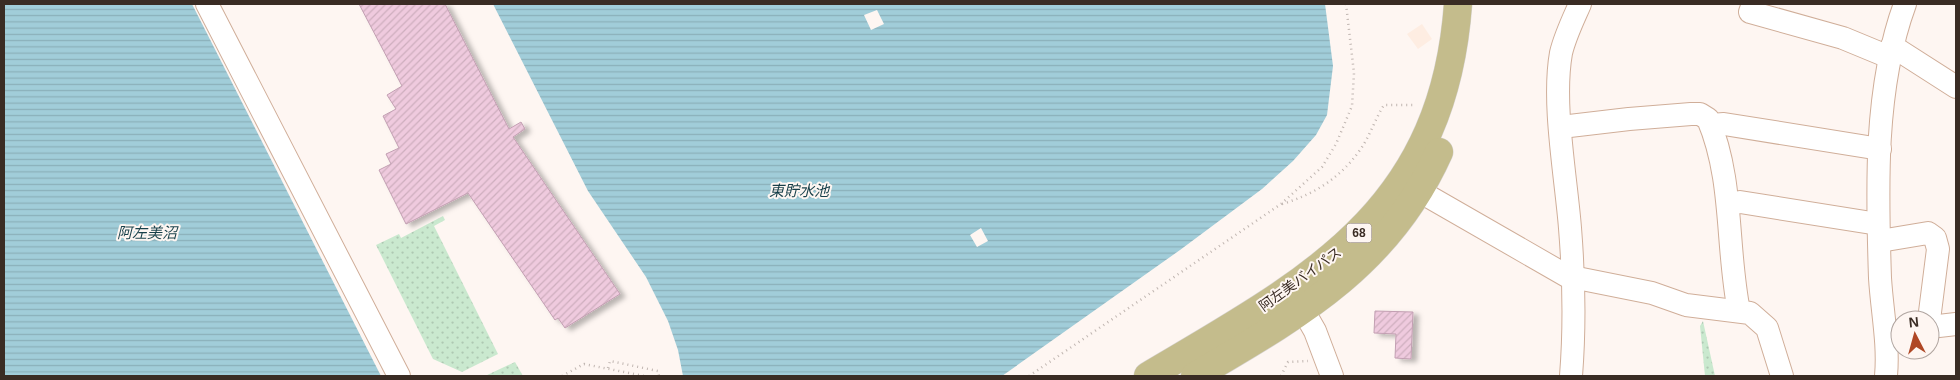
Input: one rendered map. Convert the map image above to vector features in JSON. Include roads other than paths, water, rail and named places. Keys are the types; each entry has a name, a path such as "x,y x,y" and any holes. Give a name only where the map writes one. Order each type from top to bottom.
{"main road":[{"name":"阿左美バイパス","path":"1195,376 1297,299 1341,250 1386,205 1415,161 1427,138 1440,102 1451,56 1458,4"},
{"name":"阿左美バイパス","path":"1148,376 1355,270 1396,224 1419,191 1446,138 1461,95 1471,50 1475,4"}],"street":[{"path":"207,4 399,376"},
{"path":"1571,376 1574,333 1574,278 1561,127 1559,73 1561,53 1580,4"},
{"path":"1753,4 1750,12 1890,51 1956,87"},
{"path":"1890,321 1882,300 1879,233 1880,149 1890,51 1902,5"},
{"path":"1561,127 1629,119 1700,114 1708,118 1725,171 1734,288 1739,311"},
{"path":"1711,125 1724,124 1880,149"},
{"path":"1419,191 1574,278 1652,293 1686,306 1739,311 1758,318 1767,328 1782,376"},
{"path":"1729,204 1740,202 1879,233 1928,233 1935,238 1938,249 1930,310"},
{"path":"1297,299 1315,331 1329,368"},
{"path":"1940,326 1956,324"},
{"path":"1886,376 1890,349"}],"water":[{"name":"阿左美沼","path":"4,4 192,4 381,376 4,376"},
{"name":"東貯水池","path":"493,4 1325,4 1333,66 1327,115 1316,135 1293,161 1262,189 1180,250 1002,376 683,376 678,350 668,321 646,277 588,191","holes":["877,10 884,24 871,30 864,15","981,228 988,241 977,247 970,235"]}]}
